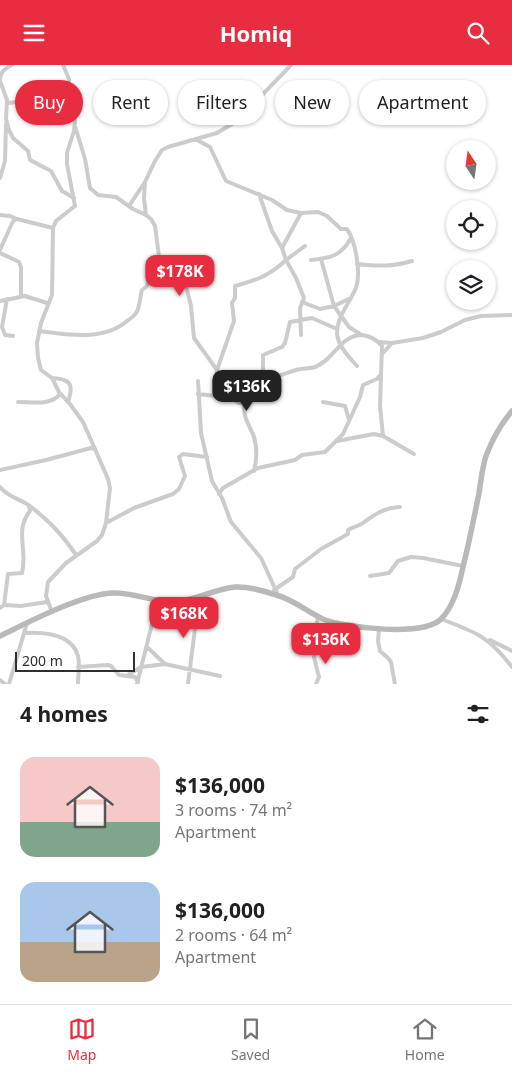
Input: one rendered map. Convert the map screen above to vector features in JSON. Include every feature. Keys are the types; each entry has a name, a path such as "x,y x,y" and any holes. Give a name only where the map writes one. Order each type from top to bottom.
{"street":[{"path":"0,178 5,161 6,103 0,75 12,65"},
{"path":"63,65 69,80"},
{"path":"130,206 145,183 162,150 217,133 237,121 291,65"},
{"path":"6,103 15,103"},
{"path":"6,119 13,138 28,151 30,160 51,171 62,191 74,198"},
{"path":"68,401 71,390 68,382 65,379 52,378 41,371 37,343 47,303 52,295 53,228 56,221 75,206 67,164 67,153 75,126"},
{"path":"39,331 65,334 100,334 121,326 137,312 142,290 146,287 160,264 155,226 151,219 116,197 98,195 90,188 85,159 75,126"},
{"path":"196,139 210,147 226,181 272,200 288,210 301,213 318,213 327,216 341,229 347,229 356,249 357,286 340,316 337,329 339,345 357,366"},
{"path":"145,183 146,215"},
{"path":"259,194 272,231 282,248 304,297 299,320 300,335"},
{"path":"282,248 301,213"},
{"path":"0,215 53,228"},
{"path":"17,219 13,221 0,251 19,262 21,267 21,296"},
{"path":"311,260 336,255 342,251 351,238"},
{"path":"214,396 217,370 234,321 232,303 236,298 235,286 260,279 305,247"},
{"path":"321,259 334,306 340,316 349,327 379,342 392,343 423,338 466,320 481,316 512,315"},
{"path":"357,264 385,267 412,261"},
{"path":"160,264 170,271 183,274 191,306 194,338 217,370"},
{"path":"0,301 21,296 32,297 47,303"},
{"path":"7,299 2,327 5,335 13,336"},
{"path":"302,302 320,309 351,299"},
{"path":"233,399 259,379 263,373 263,355 282,347 285,343 290,322 312,318 337,329"},
{"path":"259,379 270,380 296,370 316,366 328,358 339,345 355,335 362,335"},
{"path":"379,342 383,353 380,406 383,435"},
{"path":"383,353 392,343"},
{"path":"219,494 224,488 258,468 295,460 302,455 325,452 343,434 360,397 363,385 377,379 381,375"},
{"path":"52,378 60,394 68,401 83,422 104,466 110,488 106,523 102,535 97,541 76,555 48,582 45,591 47,602 52,612"},
{"path":"198,381 202,433 212,481 231,522 261,558 273,591 318,617 355,627 379,629 423,627 437,623 448,610 458,589 486,457 501,423 512,411"},
{"path":"242,393 244,419 255,442 256,464 254,471"},
{"path":"18,401 48,402 54,400 60,394"},
{"path":"198,395 233,399 244,403"},
{"path":"323,402 345,406 349,420"},
{"path":"337,441 374,434 383,435 414,454"},
{"path":"0,470 92,448 96,449"},
{"path":"106,523 134,508 173,494 179,489 185,476 179,461 179,457 183,454 207,457"},
{"path":"0,487 11,497 29,506 54,526 76,555"},
{"path":"4,605 8,574 22,573 24,566 22,522 30,511 29,506"},
{"path":"0,635 84,600 112,593 135,594 158,600 180,601 236,587 273,591 293,577 295,569 321,549 348,534 348,529 361,524 379,511 400,507"},
{"path":"370,576 388,573 398,561 411,557 463,566"},
{"path":"188,684 199,597"},
{"path":"137,683 158,600"},
{"path":"0,608 4,605 21,606 47,602"},
{"path":"316,684 319,677 314,657 318,637 316,628 318,617"},
{"path":"441,619 475,632 512,651"},
{"path":"10,684 27,623"},
{"path":"379,629 378,641 380,651 391,662 395,684"},
{"path":"24,633 40,632 64,639 73,646 78,657 78,684"},
{"path":"485,638 512,667"},
{"path":"147,647 165,664"},
{"path":"128,675 140,667 165,664 220,675"},
{"path":"78,667 112,666 119,675 135,677 137,683"},
{"path":"0,680 5,684"}]}
